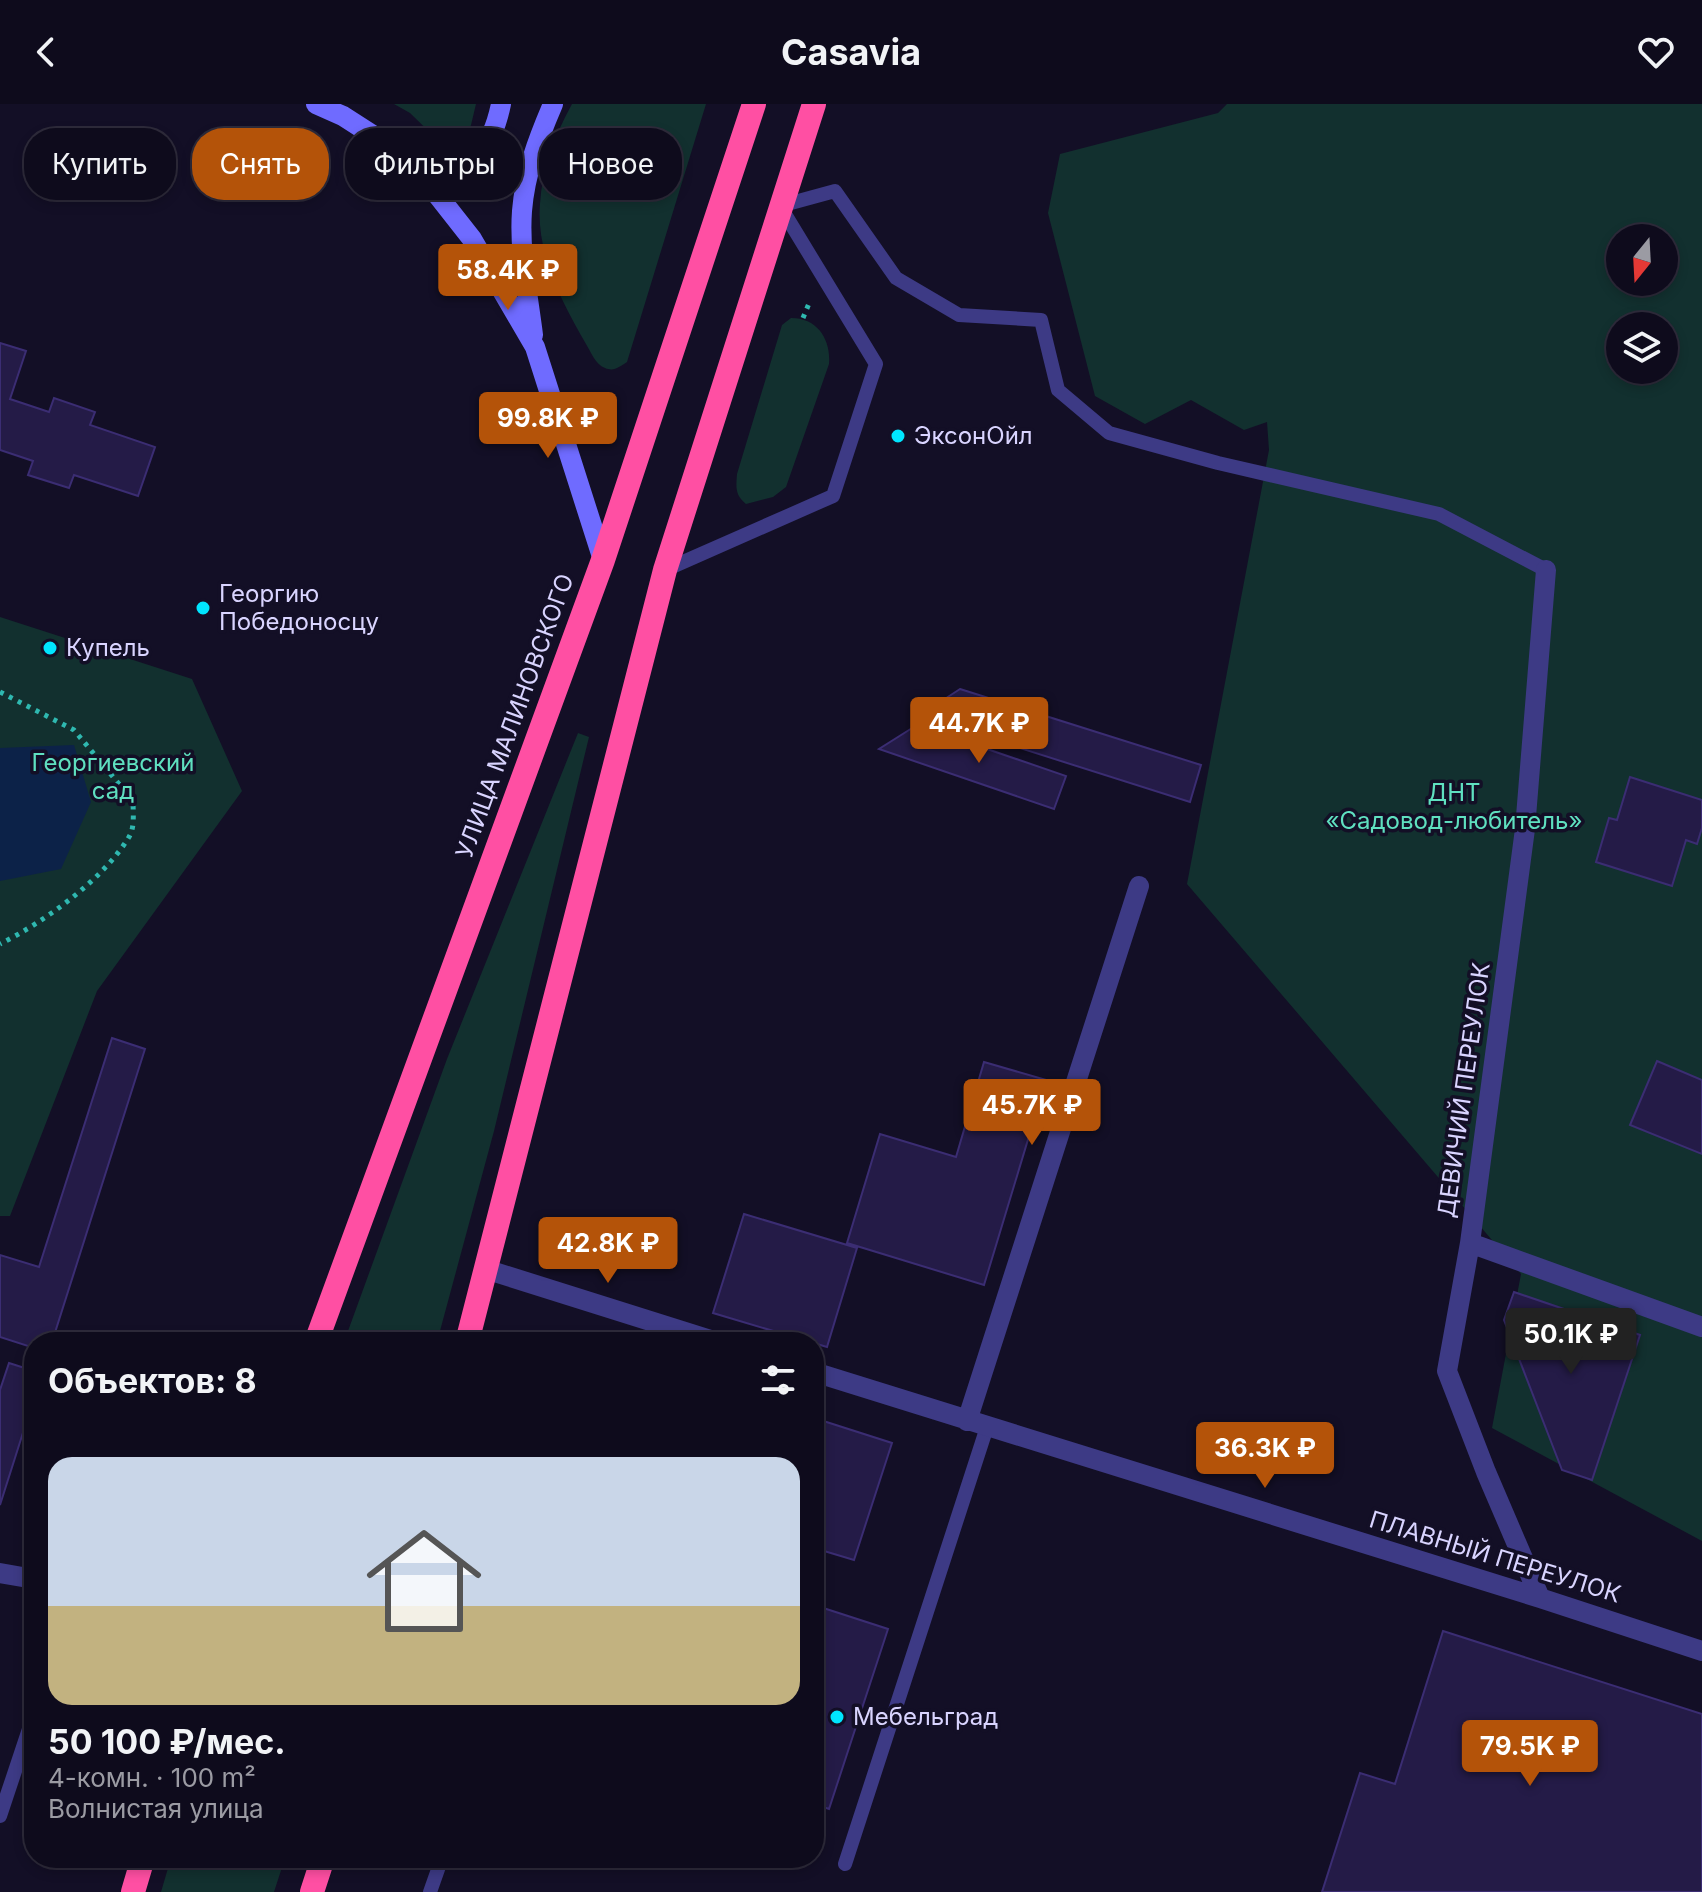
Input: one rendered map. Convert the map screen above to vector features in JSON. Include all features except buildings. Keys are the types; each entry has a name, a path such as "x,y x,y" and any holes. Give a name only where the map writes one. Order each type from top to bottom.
{"highway":[{"name":"УЛИЦА МАЛИНОВСКОГО","path":"320,1332 603,560 754,104"},
{"path":"469,1332 665,570 814,104"},
{"path":"133,1892 140,1868"},
{"path":"312,1892 320,1868"}],"main road":[{"path":"316,104 362,128"},
{"path":"497,128 501,104"},
{"path":"553,104 533,151 522,212 525,273 535,347 603,560"},
{"path":"441,200 472,239 535,347"}],"street":[{"name":"ДЕВИЧИЙ ПЕРЕУЛОК","path":"1540,1598 1447,1371 1470,1243 1525,829 1546,570"},
{"path":"977,1424 1139,886"},
{"path":"1470,1243 1702,1327"},
{"path":"485,1269 685,1332"},
{"name":"ПЛАВНЫЙ ПЕРЕУЛОК","path":"824,1375 1702,1651"},
{"path":"0,1573 24,1577"}],"lane":[{"path":"665,570 833,496 876,364 780,206 835,191 896,278 959,315 1041,320 1058,390 1109,433 1218,463 1439,514 1546,570"},
{"path":"845,1864 977,1424"},
{"path":"0,1816 24,1744"},
{"path":"430,1892 438,1868"}],"path":[{"path":"0,692 74,730 133,801 131,835 94,879 25,931 0,944"}],"green space":[{"path":"394,104 476,104 469,128 425,128 410,113"},
{"path":"572,104 706,104 682,182 682,128 561,128"},
{"name":"ДНТ «Садовод-любитель»","path":"1227,104 1702,104 1702,1541 1492,1428 1521,1274 1187,884 1269,450 1267,422 1244,430 1191,400 1145,424 1095,396 1048,213 1060,154 1218,113"},
{"path":"540,200 677,200 627,362 619,367 605,368 594,358 560,294 542,241"},
{"path":"791,318 809,322 821,332 828,347 829,364 786,487 773,497 746,504 737,491 737,474 782,325"},
{"name":"Георгиевский сад","path":"0,617 192,679 242,791 97,991 10,1216 0,1216"},
{"path":"578,733 589,737 494,1131 440,1332 348,1332 447,1059"},
{"path":"168,1868 282,1868 274,1892 161,1892"}],"water":[{"path":"74,745 91,802 61,869 0,881 0,748"}],"place":[{"name":"ЭксонОйл","path":"898,436"},
{"name":"Георгию Победоносцу","path":"203,608"},
{"name":"Купель","path":"50,648"},
{"name":"Мебельград","path":"837,1717"}]}
